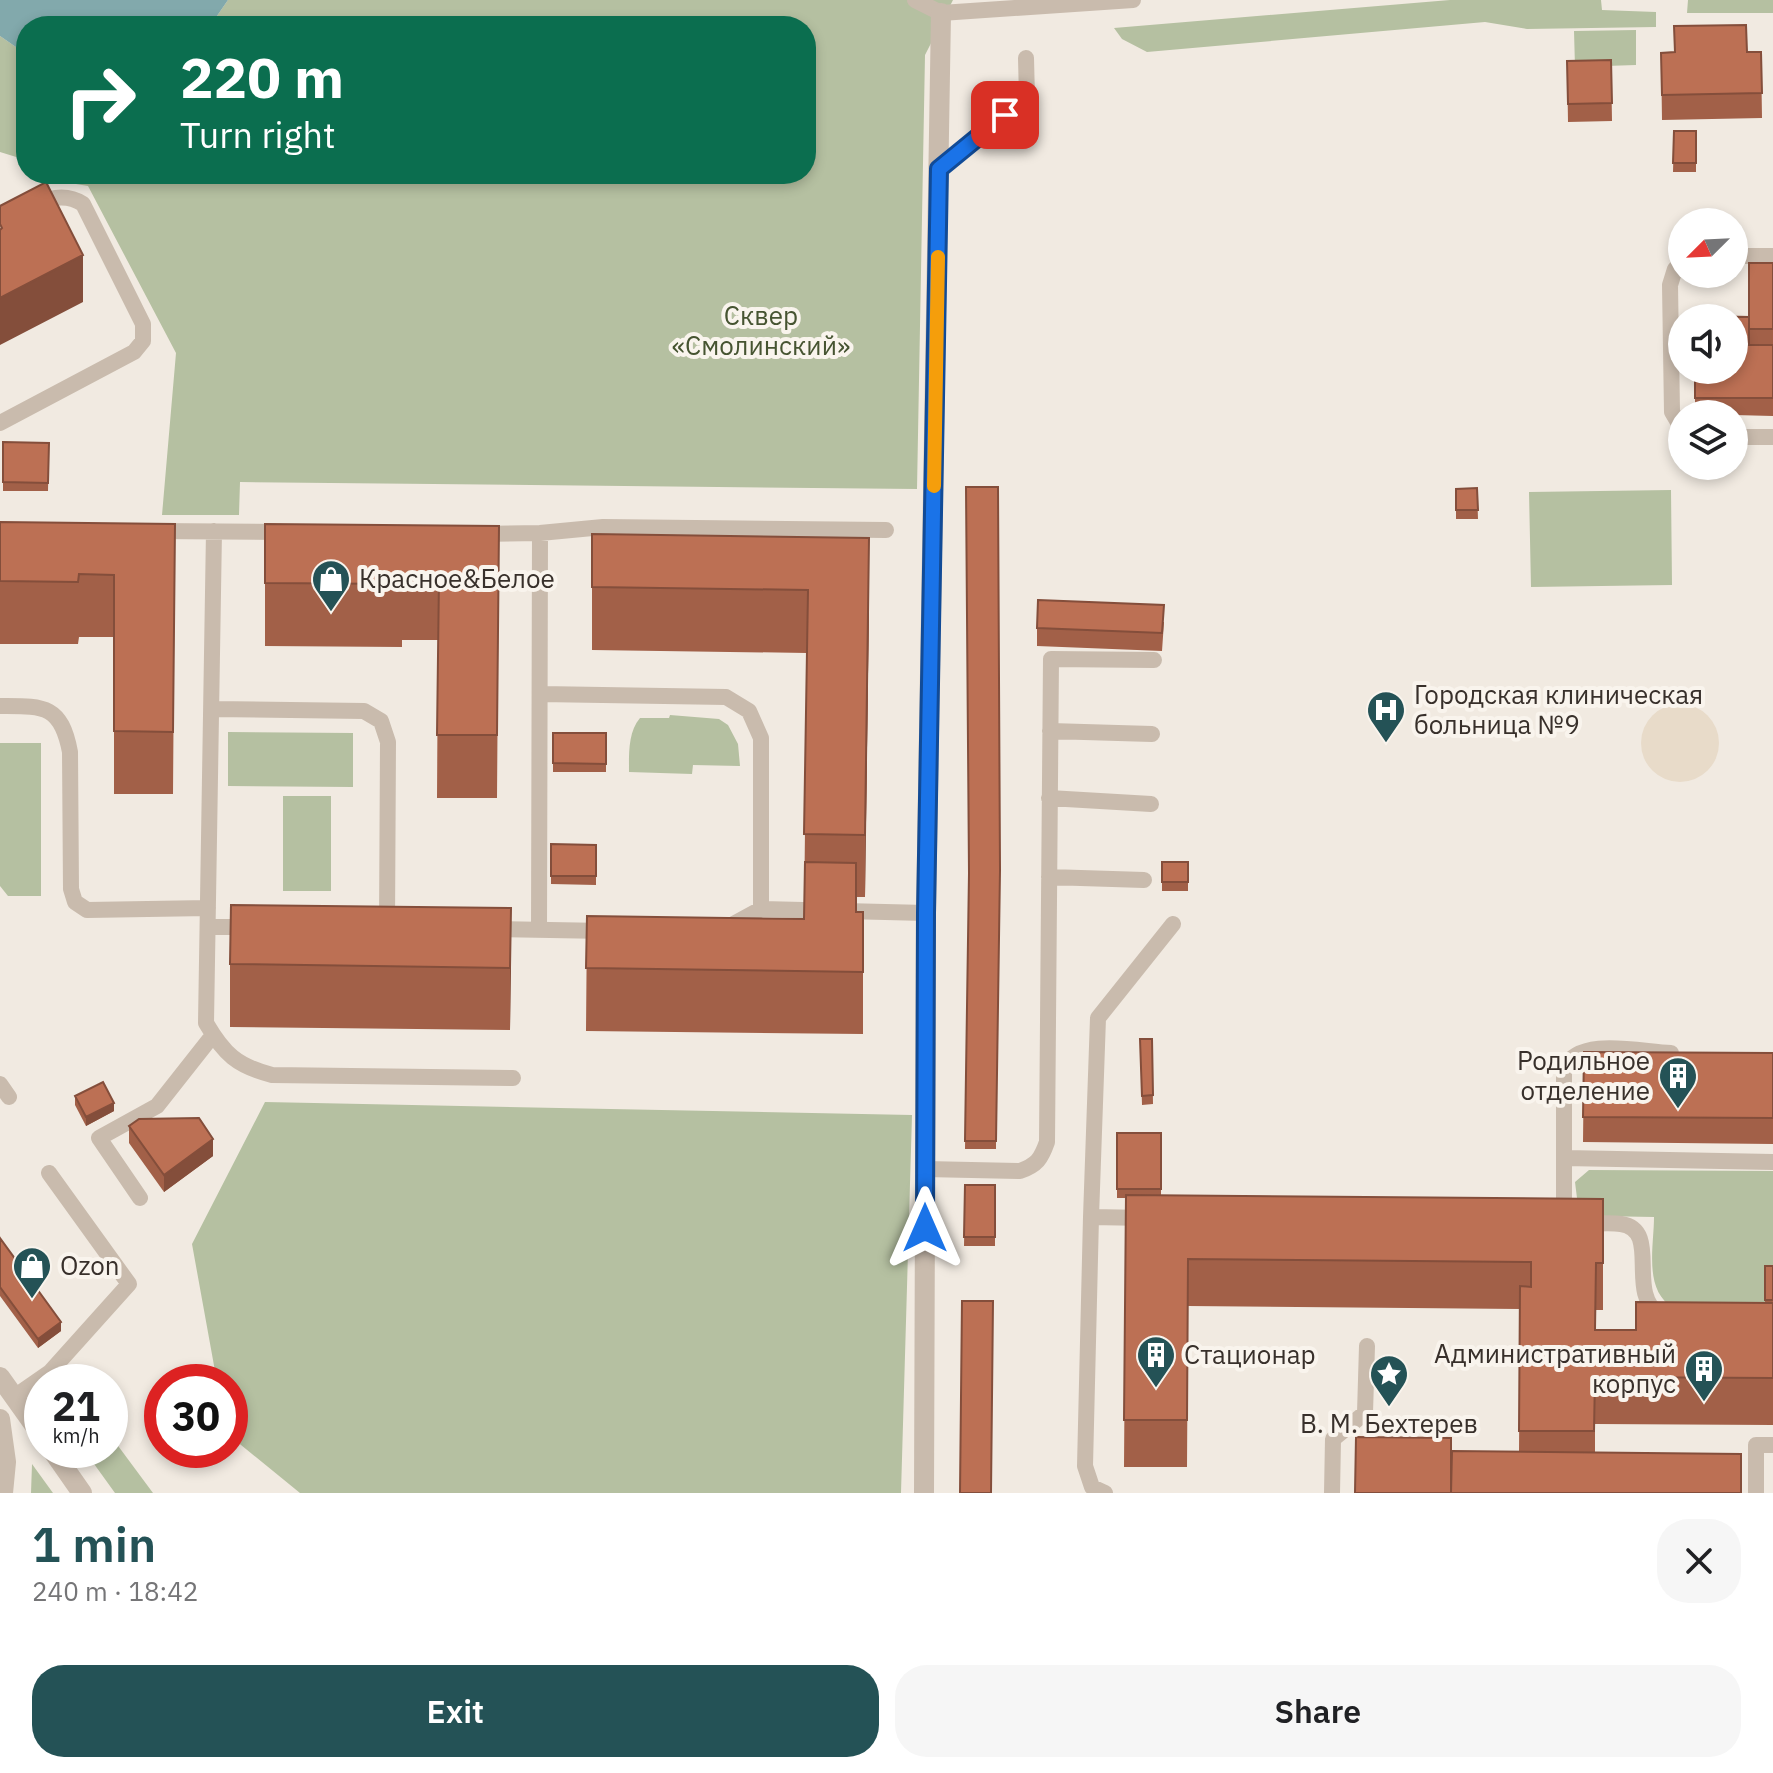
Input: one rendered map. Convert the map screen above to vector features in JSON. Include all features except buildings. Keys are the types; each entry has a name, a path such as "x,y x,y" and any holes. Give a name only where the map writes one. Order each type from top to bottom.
{"street":[{"path":"924,1493 926,913 941,13"},
{"path":"0,1377 24,1411"},
{"path":"0,1419 6,1462 3,1493"},
{"path":"65,1468 82,1493"}],"lane":[{"path":"915,0 941,13 1022,3 1133,0"},
{"path":"939,169 1027,98 1026,58"},
{"path":"0,223 54,196 69,195 83,204 143,324 143,341 134,352 0,423"},
{"path":"1748,256 1773,256"},
{"path":"1670,288 1672,400"},
{"path":"1748,437 1773,437"},
{"path":"454,534 540,533 603,527 886,530"},
{"path":"134,531 296,532"},
{"path":"214,531 206,1023 221,1048 246,1068 272,1075 513,1078"},
{"path":"539,930 540,533"},
{"path":"925,1169 1020,1171 1033,1167 1040,1159 1047,1142 1051,659 1154,660"},
{"path":"541,694 726,697 749,711 761,738 761,909"},
{"path":"0,706 48,709 59,718 66,732 70,752 71,889 75,902 87,910 208,908"},
{"path":"211,709 364,711 381,721 388,742 387,928"},
{"path":"1050,731 1152,734"},
{"path":"1049,798 1151,804"},
{"path":"1049,877 1144,880"},
{"path":"718,933 761,909 926,913"},
{"path":"1105,1493 1092,1487 1085,1466 1098,1018 1173,924"},
{"path":"208,927 267,927"},
{"path":"478,929 628,931"},
{"path":"140,1198 99,1138 157,1106 213,1035"},
{"path":"1678,1317 1663,1317 1650,1309 1642,1294 1643,1244 1636,1230 1624,1224 1557,1224 1565,1158 1564,1068 1570,1056 1584,1049 1691,1054"},
{"path":"1565,1158 1773,1162"},
{"path":"14,1397 50,1372 129,1284 49,1173"},
{"path":"1091,1217 1169,1218"},
{"path":"1332,1493 1333,1439 1365,1413 1367,1346"},
{"path":"1756,1493 1756,1445 1773,1445"}],"green space":[{"name":"Сквер «Смолинский»","path":"228,0 953,0 925,55 917,489 240,482 239,515 162,515 176,353 88,186 76,184 816,184 816,16 217,16"},
{"path":"1450,0 1601,0 1602,10 1656,12 1656,27 1527,29 1485,22 1147,52 1122,39 1114,28"},
{"path":"1688,0 1773,0 1773,13 1687,13"},
{"path":"1636,30 1636,65 1575,67 1574,31"},
{"path":"0,36 16,47 16,157 0,152"},
{"path":"1671,490 1672,585 1531,587 1529,492"},
{"path":"670,715 719,719 728,725 738,744 740,766 693,765 692,774 629,772 631,736 640,718 669,718"},
{"path":"228,732 353,733 353,787 228,786"},
{"path":"0,743 41,743 41,896 8,896 0,886"},
{"path":"283,796 331,796 331,891 283,891"},
{"path":"265,1102 912,1115 901,1493 300,1493 248,1451 248,1364 214,1364 192,1244"},
{"path":"1589,1170 1773,1171 1773,1274 1765,1275 1765,1309 1674,1308 1664,1300 1654,1280 1654,1217 1598,1216 1578,1206 1575,1182"},
{"path":"128,1459 153,1493 115,1493 97,1468 128,1468"},
{"path":"32,1468 35,1468 53,1493 31,1493"}],"shaded area":[{"path":"1680,704 1695,707 1712,721 1719,743 1716,758 1702,775 1680,782 1665,779 1648,765 1641,743 1644,728 1658,711"}],"water":[{"path":"0,0 228,0 217,16 16,16 16,47 0,36"}],"slow traffic":[{"path":"934,486 938,257"}],"place":[{"name":"Красное&Белое","path":"331,613"},
{"name":"Городская клиническая больница №9","path":"1386,744"},
{"name":"Родильное отделение","path":"1678,1110"},
{"name":"Ozon","path":"32,1300"},
{"name":"Стационар","path":"1156,1389"},
{"name":"Административный корпус","path":"1704,1403"},
{"name":"В. М. Бехтерев","path":"1389,1408"}],"route":[{"path":"925,1228 926,913 939,169 1005,115"}]}
